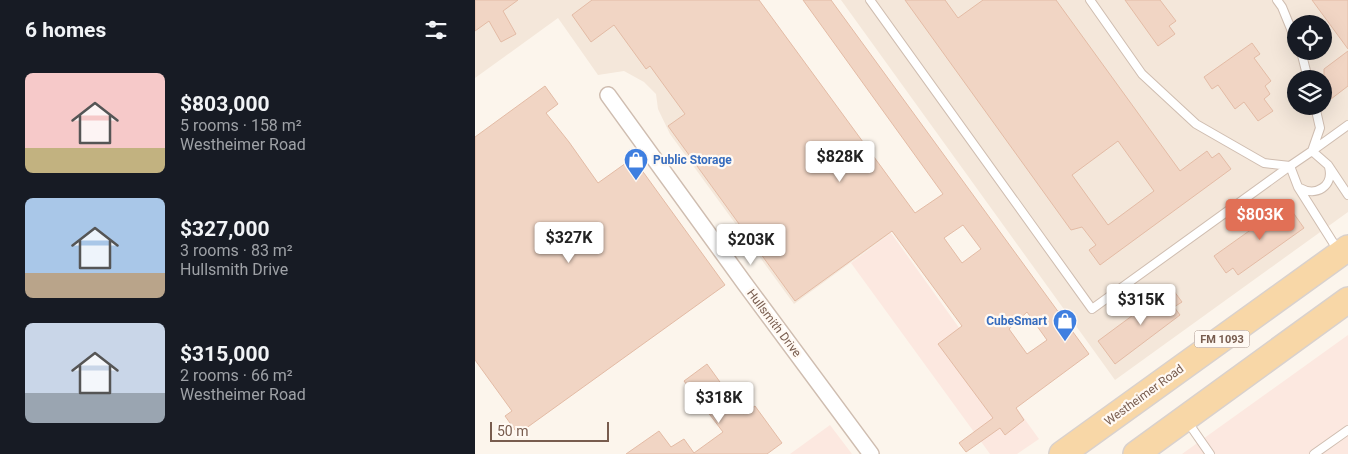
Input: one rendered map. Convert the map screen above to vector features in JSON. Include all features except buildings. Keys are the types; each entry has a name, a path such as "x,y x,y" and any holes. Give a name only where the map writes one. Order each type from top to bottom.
{"main road":[{"name":"Westheimer Road","path":"1062,454 1344,251"},
{"path":"1295,339 1348,282"},
{"path":"1136,454 1348,300"},
{"path":"1082,454 1097,429"}],"street":[{"name":"Hullsmith Drive","path":"608,95 871,454"}],"lane":[{"path":"870,0 1092,309 1348,125"},
{"path":"1090,0 1142,74 1196,124 1264,163 1291,166"},
{"path":"1277,0 1287,19"},
{"path":"1312,151 1320,128 1317,115"},
{"path":"1312,151 1328,165 1348,195"},
{"path":"1298,187 1306,192 1319,191 1330,177 1328,165"},
{"path":"1291,166 1298,187 1344,251"},
{"path":"1185,418 1210,454"},
{"path":"1314,454 1348,430"}],"shaded area":[{"path":"475,0 723,0 891,233 794,304 670,134 658,109 656,94 644,82 624,71 598,75 558,18 475,78"},
{"path":"841,0 1348,0 1348,212 1115,380"},
{"path":"891,233 1039,439 1017,454 990,454 851,263"},
{"path":"1348,335 1348,454 1182,454"},
{"path":"830,425 852,454 790,454"}],"place":[{"name":"Public Storage","path":"636,181"},
{"name":"CubeSmart","path":"1065,342"}]}
